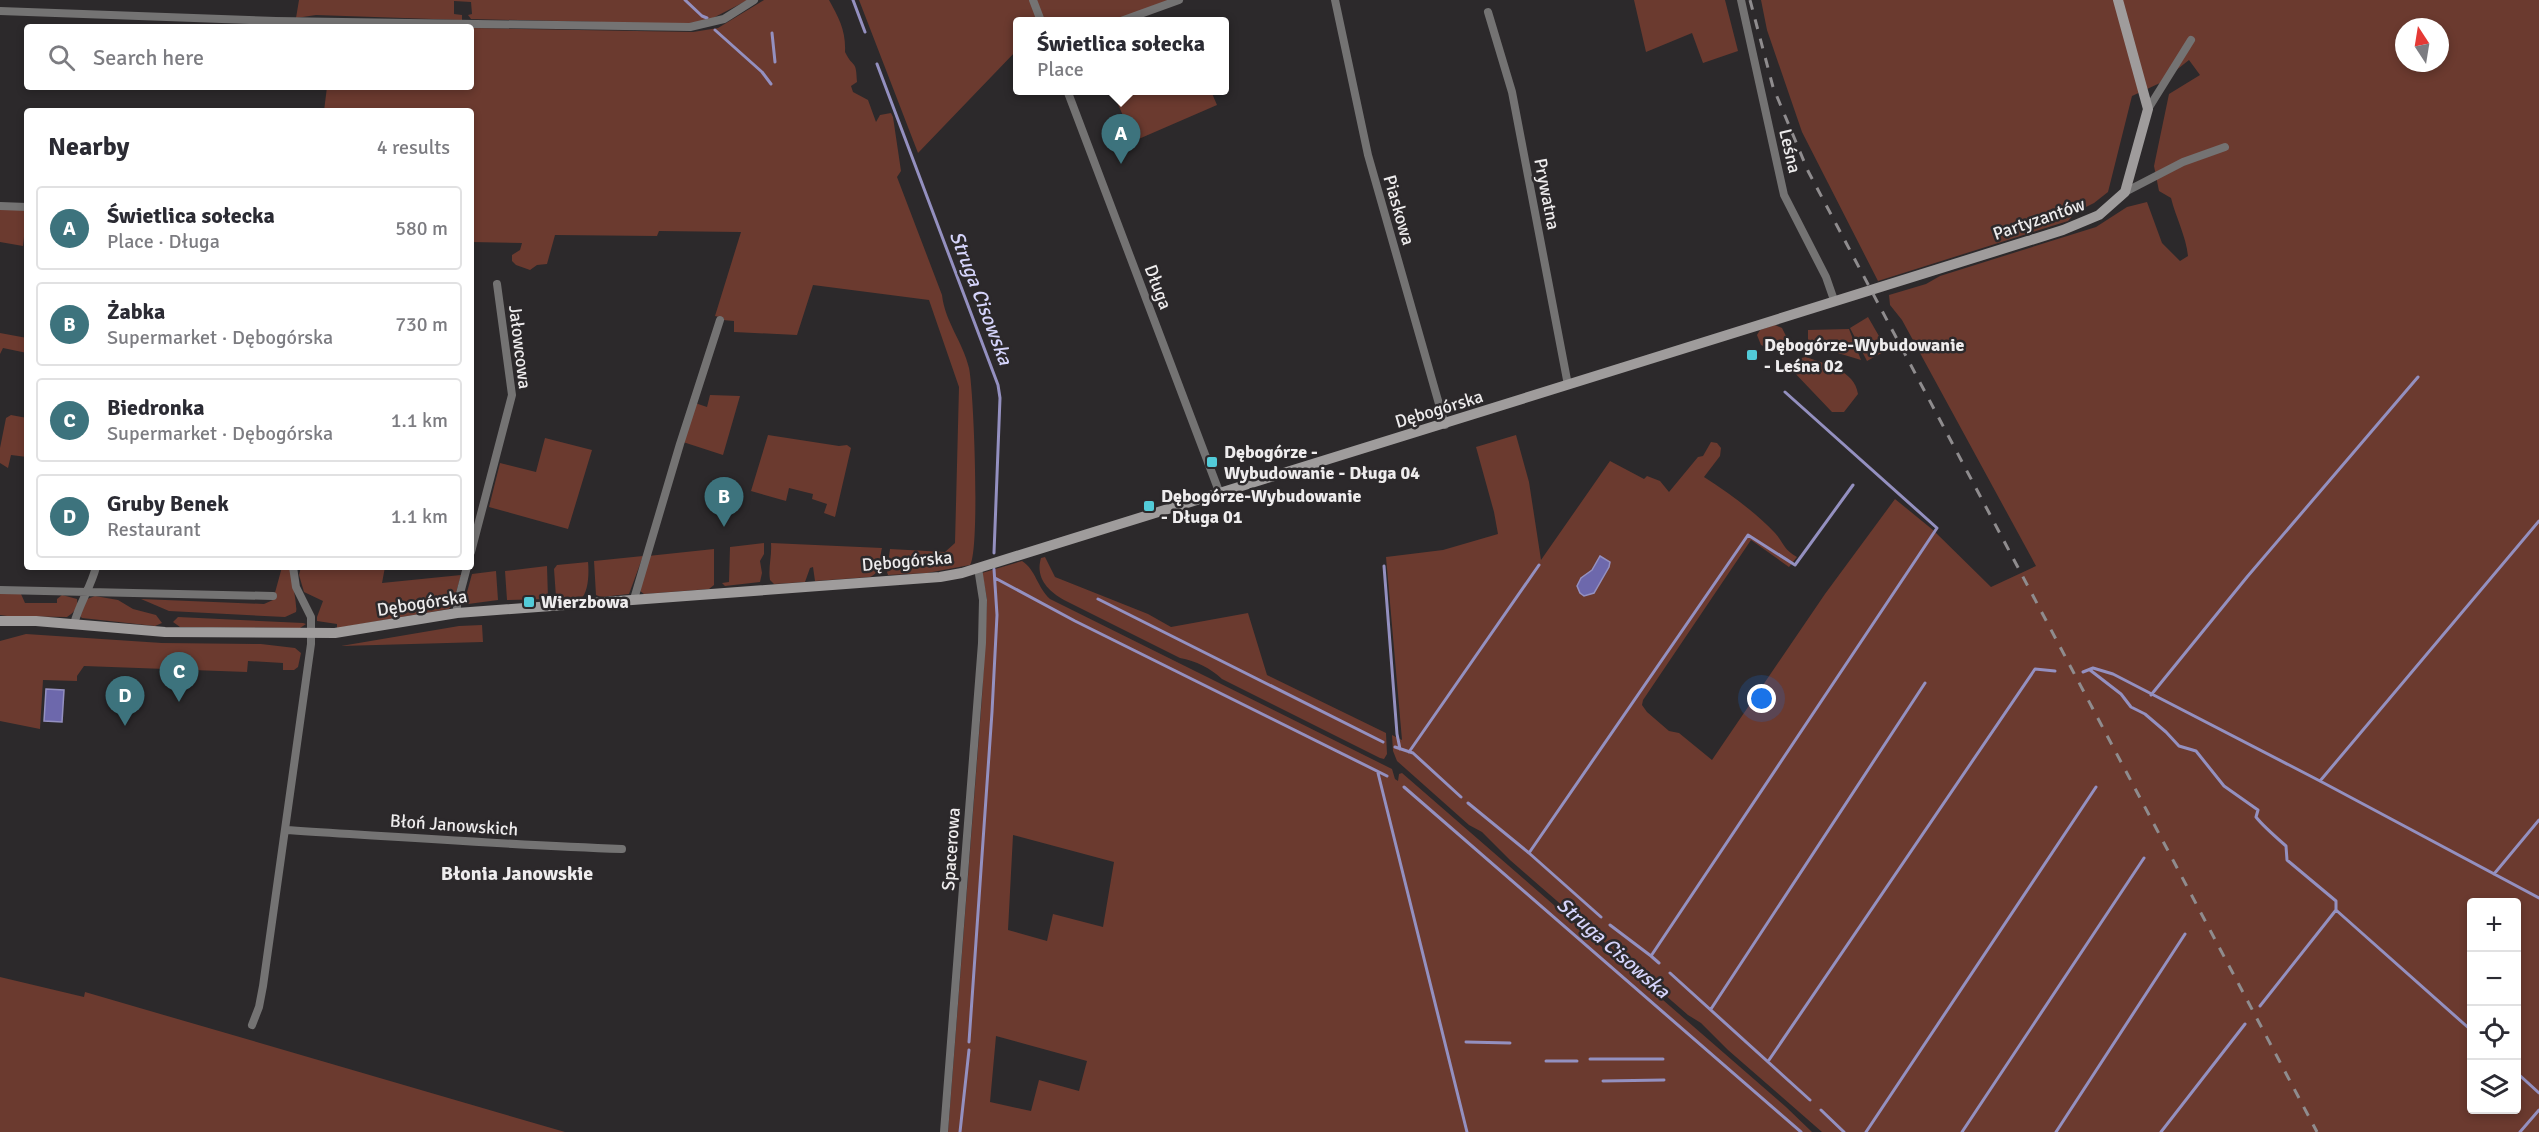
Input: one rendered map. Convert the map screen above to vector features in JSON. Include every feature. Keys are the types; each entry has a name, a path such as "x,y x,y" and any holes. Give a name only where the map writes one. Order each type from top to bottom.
{"street":[{"path":"0,11 276,21 690,27 724,19 754,0"},
{"path":"1033,0 1039,17"},
{"path":"1132,17 1179,0"},
{"name":"Piaskowa","path":"1335,0 1368,155 1445,424"},
{"name":"Leśna","path":"1741,0 1784,195 1826,277 1834,300"},
{"path":"2118,0 2148,109"},
{"name":"Prywatna","path":"1488,12 1512,92 1568,386"},
{"path":"2125,192 2148,109 2192,40"},
{"name":"Długa","path":"1069,95 1220,494"},
{"path":"2125,192 2183,162 2225,147"},
{"name":"Partyzantów","path":"1834,300 2077,225 2109,208 2125,192"},
{"path":"0,206 24,207"},
{"name":"Jałowcowa","path":"474,541 512,395 496,284"},
{"name":"Dębogórska","path":"0,621 74,624 165,632 354,631 458,613 940,577 978,568 1220,494 1568,386 1834,300"},
{"path":"634,599 683,432 720,320"},
{"name":"Spacerowa","path":"944,1132 982,644 983,600 978,568"},
{"path":"74,624 95,570"},
{"path":"252,1025 259,1007 311,633 311,617 296,587 293,570"},
{"path":"458,613 457,605 466,570"},
{"path":"0,590 273,596"},
{"name":"Dębogórska","path":"0,628 16,621"},
{"name":"Błoń Janowskich","path":"285,830 436,838 483,843 622,849"}],"shaded area":[{"path":"299,0 748,0 709,20 684,24 471,19 468,15 472,14 471,2 454,1 454,14 462,15 462,20 316,15 296,18"},
{"path":"764,0 829,0 841,25 845,52 856,70 857,82 851,86 853,92 868,100 876,122 880,115 891,113 893,117 901,171 897,177 969,368 974,437 975,503 975,532 970,565 927,573 888,575 887,572 890,549 945,552 955,543 959,387 929,300 813,285 797,335 734,332 734,321 723,320 724,318 715,316 741,232 659,231 657,236 555,235 547,264 537,265 530,270 512,261 512,255 520,250 522,243 474,242 474,108 324,108 327,90 474,90 474,28 693,32 718,28"},
{"path":"859,0 1175,0 1136,17 1013,17 1013,54 918,153"},
{"path":"1634,0 1725,0 1738,51 1703,63 1692,33 1646,52"},
{"path":"1761,0 2539,0 2539,1132 1822,1132 1728,1050 1701,1023 1688,1015 1510,860 1482,832 1469,825 1397,761 1393,751 1392,735 1402,740 1386,557 1443,550 1498,534 1476,447 1516,435 1529,482 1541,560 1610,461 1644,479 1647,476 1660,481 1669,492 1698,457 1703,456 1711,442 1717,443 1721,448 1720,456 1704,477 1759,518 1775,533 1786,549 1797,557 1789,567 1751,540 1643,700 1642,705 1647,712 1669,731 1679,733 1712,760 1825,594 1895,499 1933,530 1991,587 2036,566 1902,320 1890,305 1889,295 1926,284 1940,276 2096,227 2127,207 2147,202 2162,243 2180,261 2188,256 2171,198 2159,191 2154,166 2169,94 2200,75 2189,60 2160,83 2132,96 2108,192 2094,203 2076,212 2068,221 1878,281 1802,132 1767,30"},
{"path":"1114,95 1213,95 1217,105 1134,141"},
{"path":"0,210 24,210 23,246 0,242"},
{"path":"1868,317 1887,350 1867,361 1850,328"},
{"path":"1775,325 1782,328 1787,338 1784,346 1772,350 1761,345 1757,335 1760,330"},
{"path":"1849,329 1861,360 1808,344 1808,330"},
{"path":"0,333 24,337 24,352 3,348 0,354"},
{"path":"1806,357 1838,369 1856,386 1858,394 1844,412 1832,412 1791,369 1801,358"},
{"path":"710,395 740,396 723,455 683,442 695,403 707,407"},
{"path":"11,415 24,417 24,457 11,455 8,468 0,463 0,448 6,418"},
{"path":"768,435 839,446 847,445 851,448 835,517 824,513 827,504 812,499 813,494 789,488 786,501 751,491"},
{"path":"545,438 592,450 568,529 489,507 500,463 536,472"},
{"path":"764,543 764,554 760,561 762,573 760,582 725,586 722,583 729,582 730,547"},
{"path":"771,543 882,548 877,572 870,577 815,581 813,567 810,568 805,582 774,584 770,580"},
{"path":"714,549 714,585 709,589 644,594 640,591 648,556"},
{"path":"643,556 629,594 601,597 596,595 594,561"},
{"path":"1600,556 1610,562 1609,567 1594,593 1584,596 1577,586 1581,578 1592,570"},
{"path":"1045,557 1055,577 1148,614 1171,627 1248,613 1267,675 1386,733 1387,754 1384,759 1380,758 1222,679 1192,661 1180,658 1064,600 1048,588 1041,578 1041,558"},
{"path":"1022,561 1050,599 1392,769 1398,781 1399,774 1402,773 1812,1132 948,1132 982,697 987,599 982,573","holes":["1013,835 1114,862 1103,927 1053,914 1047,941 1008,930","996,1036 1087,1061 1079,1091 1039,1080 1031,1111 990,1102"]},
{"path":"588,562 588,582 583,596 578,600 560,601 556,597 554,569 557,565"},
{"path":"547,566 548,599 507,600 505,571"},
{"path":"281,570 291,570 296,612 285,617 169,611 141,599 264,604 273,600"},
{"path":"300,570 384,570 382,583 461,575 453,604 449,609 337,628 337,624 317,621 323,601 304,592 299,575"},
{"path":"496,571 498,600 468,604 466,596 472,574"},
{"path":"0,594 21,594 25,603 57,603 57,599 62,595 77,599 77,605 67,617 0,615"},
{"path":"95,596 118,600 133,609 156,615 162,623 155,626 82,618 80,616 87,599"},
{"path":"178,617 306,624 300,628 180,627 173,622"},
{"path":"482,625 483,642 341,646 459,626"},
{"path":"26,634 162,643 261,644 295,648 301,653 298,667 294,670 283,670 283,663 248,661 247,672 84,666 77,676 77,681 43,680 40,729 0,721 0,641"},
{"path":"46,689 64,690 62,722 44,721"},
{"path":"0,977 84,997 85,992 565,1132 0,1132"}],"waterway":[{"path":"685,0 707,18"},
{"name":"Struga Cisowska","path":"853,0 865,32"},
{"path":"715,30 762,72 771,84"},
{"path":"772,33 775,62"},
{"name":"Struga Cisowska","path":"877,64 998,385 1000,398 994,553"},
{"path":"2151,695 2247,577 2418,377"},
{"path":"1659,963 1651,956 1937,528 1785,392"},
{"path":"1468,803 1529,853 1748,535 1795,565 1853,485"},
{"path":"2320,781 2539,521"},
{"path":"1409,752 1539,565"},
{"path":"1384,566 1400,749"},
{"path":"969,1042 992,712 997,615 994,569"},
{"name":"Struga Cisowska","path":"995,578 1075,621 1387,776"},
{"path":"1098,599 1383,742"},
{"path":"2083,672 2093,668 2113,674 2539,898"},
{"path":"1769,1060 2035,669 2055,671"},
{"path":"2090,670 2121,694 2131,707 2145,714 2179,746 2196,751 2224,786 2258,810 2256,817 2286,846 2287,860 2336,901 2336,910 2467,1027"},
{"path":"1711,1009 1925,683"},
{"path":"1395,747 1413,753 1461,797"},
{"path":"1378,773 1467,1132"},
{"name":"Struga Cisowska","path":"1404,787 1801,1132"},
{"path":"1866,1132 2096,787"},
{"path":"2494,874 2539,820"},
{"path":"1529,853 1601,917"},
{"path":"1962,1132 2144,858"},
{"path":"2260,1006 2336,910"},
{"path":"1610,925 1651,956"},
{"path":"2056,1132 2185,934"},
{"path":"1670,973 1810,1100"},
{"path":"2161,1132 2245,1024"},
{"path":"1466,1042 1510,1043"},
{"path":"960,1132 969,1050"},
{"path":"1590,1059 1663,1059"},
{"path":"1546,1061 1577,1061"},
{"path":"2521,1077 2539,1093"},
{"path":"1603,1081 1664,1080"},
{"path":"1821,1110 1844,1132"},
{"path":"2520,1132 2539,1110"}],"railway":[{"path":"1750,0 1773,87 1808,171 2317,1132"}],"place":[{"name":"Świetlica sołecka","path":"1121,164"},
{"name":"Dębogórze-Wybudowanie - Leśna 02","path":"1752,355"},
{"name":"Dębogórze - Wybudowanie - Długa 04","path":"1212,462"},
{"name":"Dębogórze-Wybudowanie - Długa 01","path":"1149,506"},
{"name":"Żabka","path":"724,527"},
{"name":"Wierzbowa","path":"529,602"},
{"name":"Biedronka","path":"179,702"},
{"name":"Gruby Benek","path":"125,726"}],"district":[{"name":"Błonia Janowskie","path":"517,873"}]}
